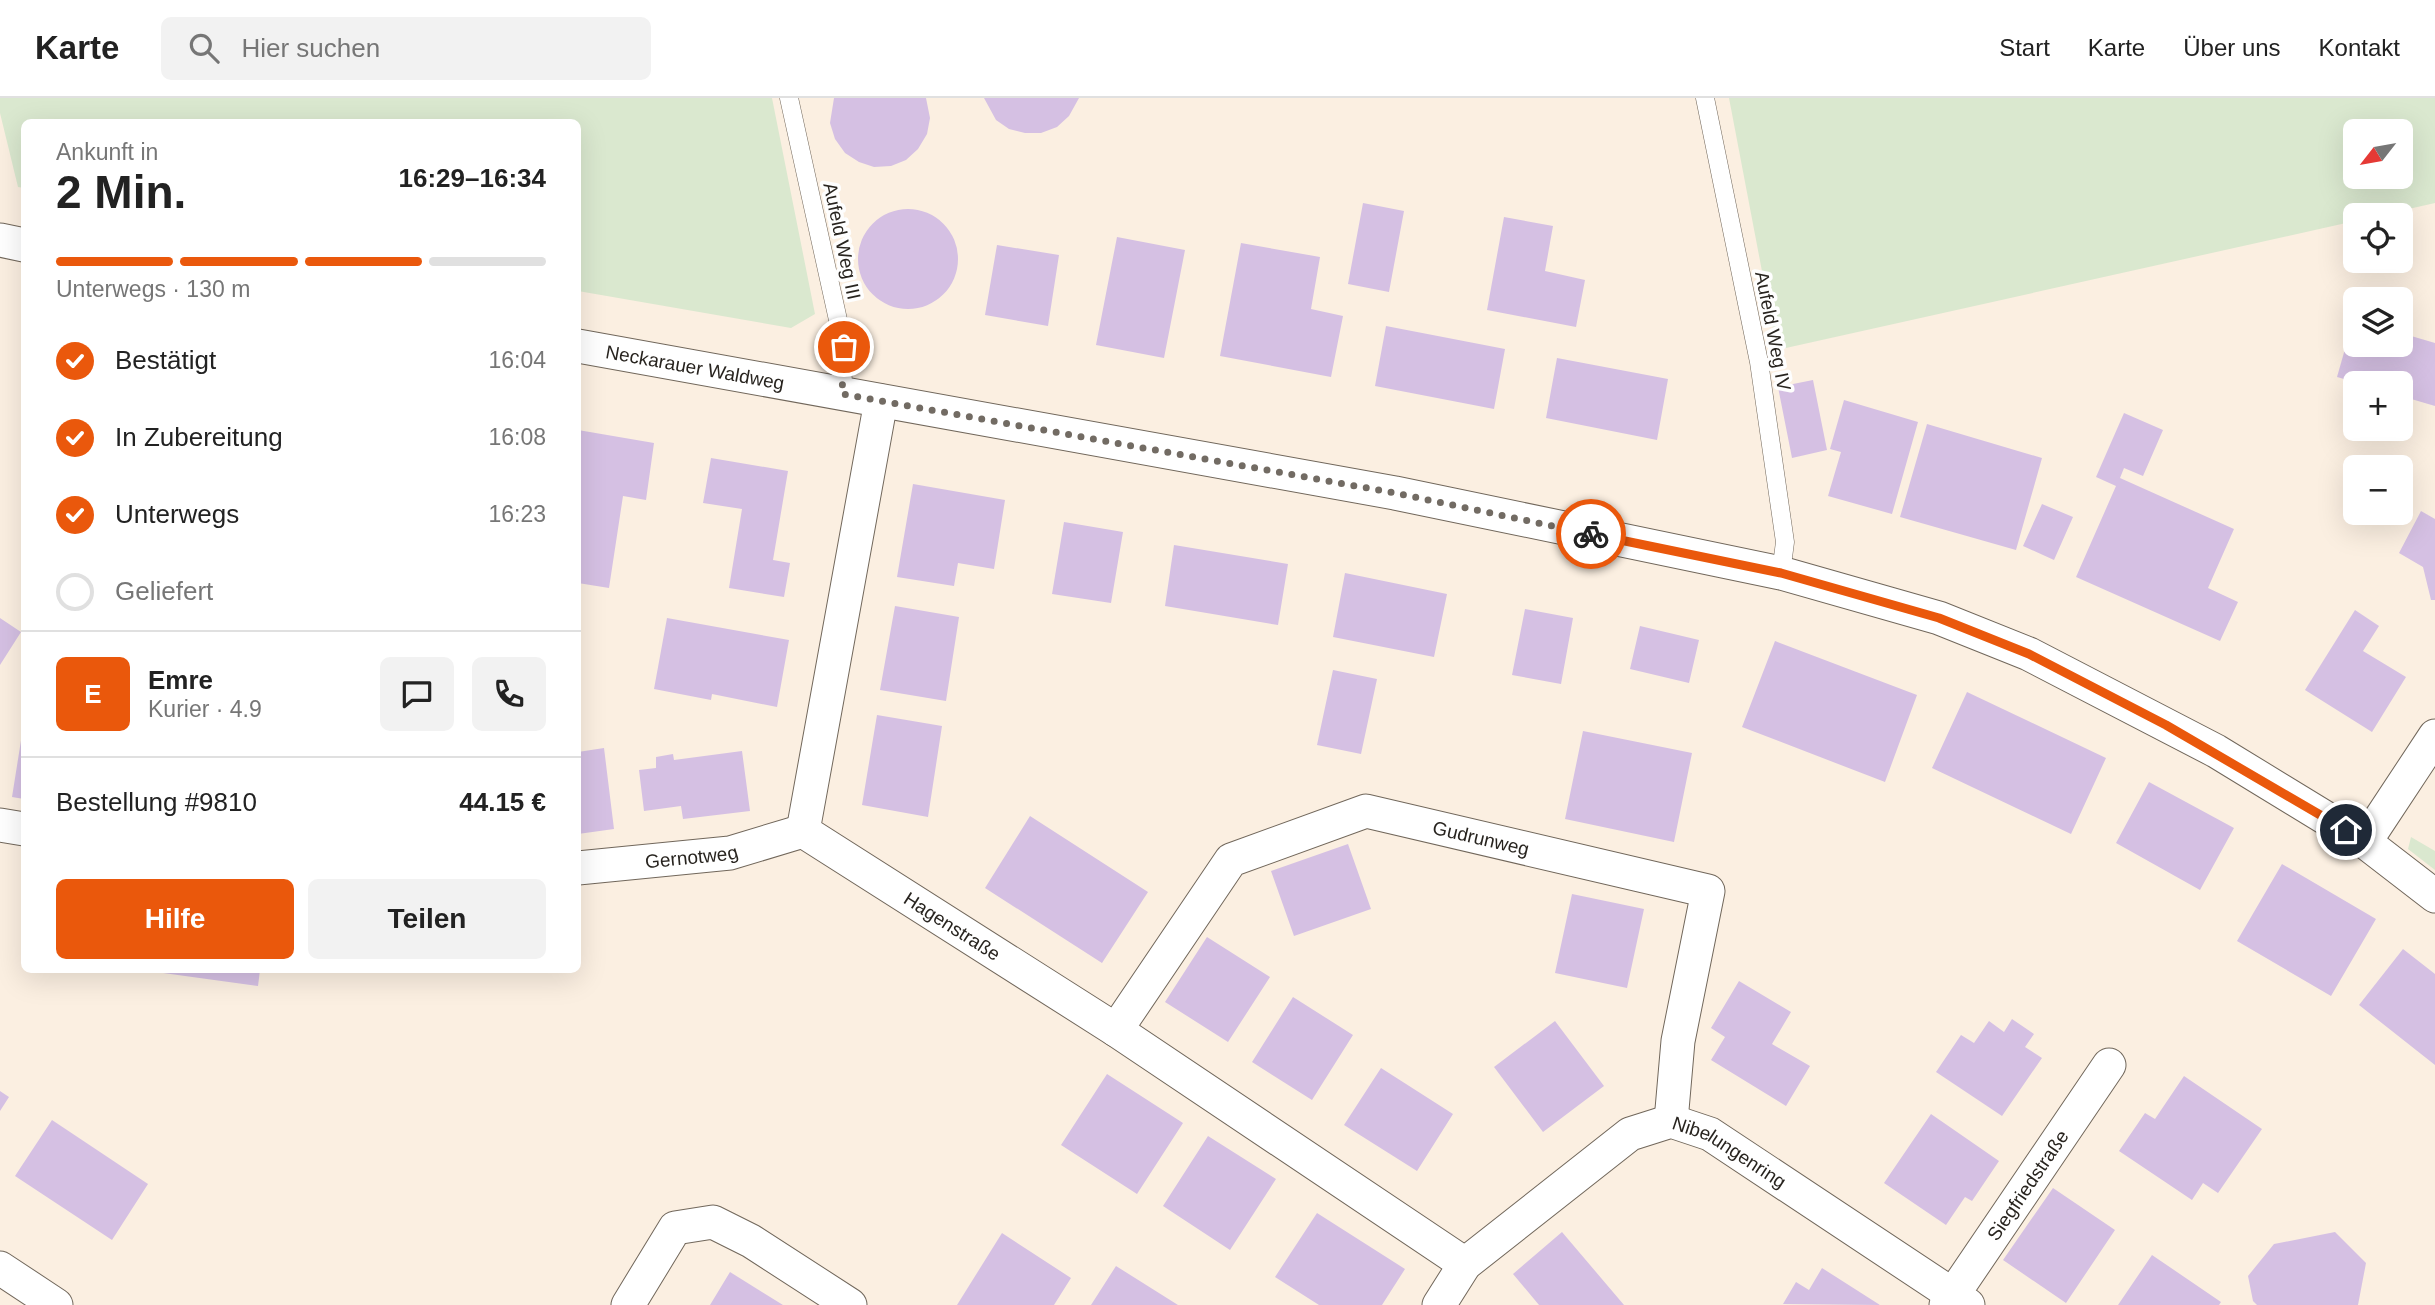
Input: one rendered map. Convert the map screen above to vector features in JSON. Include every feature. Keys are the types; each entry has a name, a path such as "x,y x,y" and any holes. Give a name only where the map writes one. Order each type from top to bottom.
{"street":[{"path":"0,240 21,244"},
{"name":"Neckarauer Waldweg","path":"581,347 1395,493 1781,573 1939,618 2029,654 2216,751 2365,842 2435,896"},
{"path":"803,831 881,401"},
{"path":"2365,842 2435,736"},
{"name":"Gudrunweg","path":"1116,1030 1231,860 1366,811 1708,891 1678,1041 1671,1121"},
{"path":"0,825 21,828"},
{"name":"Gernotweg","path":"581,868 730,853 803,831"},
{"name":"Hagenstraße","path":"803,831 1116,1030 1465,1264"},
{"name":"Siegfriedstraße","path":"1956,1302 2109,1065"},
{"name":"Nibelungenring","path":"1439,1305 1465,1264 1630,1134 1671,1121 1710,1134 1956,1302"},
{"path":"628,1305 675,1228 713,1222 751,1241 850,1305"},
{"path":"0,1268 56,1305"}],"lane":[{"name":"Aufeld Weg III","path":"789,98 844,347 842,394"},
{"name":"Aufeld Weg IV","path":"1705,98 1759,362 1785,542 1781,573"}],"green space":[{"path":"0,98 772,98 815,314 791,328 581,292 581,119 21,119 21,188 18,187 0,113"},
{"path":"1729,98 2435,98 2435,203 2413,208 2413,203 2343,203 2343,224 1777,350"},
{"path":"2411,837 2435,851 2435,870 2408,849"}],"building":[{"path":"834,98 926,98 930,118 927,134 918,149 906,160 891,166 874,167 859,162 845,153 835,139 830,123"},
{"path":"984,98 1079,98 1069,116 1057,127 1041,133 1025,133 1009,129 996,120"},
{"path":"1363,203 1404,211 1389,292 1348,284"},
{"path":"908,209 927,213 943,224 954,240 958,259 954,278 943,294 927,305 908,309 889,305 873,294 862,278 858,259 862,240 873,224 889,213"},
{"path":"1504,217 1553,226 1545,271 1585,280 1576,327 1487,310"},
{"path":"1117,237 1185,250 1164,358 1096,345"},
{"path":"1241,243 1320,257 1311,309 1343,316 1331,377 1220,356"},
{"path":"997,245 1059,255 1048,326 985,315"},
{"path":"1386,326 1505,349 1494,409 1375,386"},
{"path":"2413,337 2435,343 2435,406 2413,400 2413,371 2343,371 2343,379 2337,377 2343,356 2413,357"},
{"path":"1557,358 1668,379 1657,440 1546,418"},
{"path":"1813,380 1827,450 1792,458 1778,387"},
{"path":"1844,400 1918,422 1892,514 1828,496 1841,452 1830,449"},
{"path":"2124,413 2163,430 2143,476 2124,468 2120,478 2234,529 2208,588 2238,602 2220,641 2076,577 2116,486 2096,477"},
{"path":"1927,424 2042,458 2016,550 1900,517"},
{"path":"581,431 654,443 646,500 623,496 609,588 581,583"},
{"path":"711,458 788,471 773,560 790,563 784,597 729,588 742,509 703,503"},
{"path":"913,484 1005,500 994,569 958,563 954,586 897,577"},
{"path":"2042,504 2073,517 2054,560 2023,546"},
{"path":"2421,511 2435,519 2435,600 2431,600 2423,567 2399,553"},
{"path":"1064,522 1123,532 1111,603 1052,594"},
{"path":"1174,545 1288,564 1278,625 1165,606"},
{"path":"1345,573 1447,594 1434,657 1333,637"},
{"path":"895,606 959,617 946,701 880,690"},
{"path":"1525,609 1573,618 1561,684 1512,675"},
{"path":"2355,610 2379,626 2363,651 2406,677 2372,732 2305,690"},
{"path":"0,618 21,632 0,665"},
{"path":"667,618 789,640 777,707 712,694 711,700 654,689"},
{"path":"1640,626 1699,640 1689,683 1630,669"},
{"path":"1775,641 1917,695 1885,782 1742,727"},
{"path":"1333,670 1377,679 1361,754 1317,745"},
{"path":"1967,692 2106,758 2071,834 1932,768"},
{"path":"877,715 942,726 928,817 862,805"},
{"path":"1583,731 1692,753 1674,842 1565,819"},
{"path":"21,741 21,798 12,797"},
{"path":"604,748 614,829 581,834 581,752"},
{"path":"742,751 750,811 683,819 681,806 644,811 639,770 656,768 656,757 673,754 674,760"},
{"path":"2149,782 2234,828 2200,890 2116,843"},
{"path":"1030,816 1148,892 1102,963 985,888"},
{"path":"1348,844 1371,909 1294,936 1271,871"},
{"path":"2282,864 2376,919 2331,996 2237,941"},
{"path":"1572,894 1644,909 1627,988 1555,973"},
{"path":"1207,937 1270,977 1228,1042 1165,1002"},
{"path":"2403,949 2435,974 2435,1065 2359,1005"},
{"path":"163,973 260,973 258,986"},
{"path":"1739,981 1791,1012 1772,1044 1810,1066 1786,1106 1711,1060 1725,1037 1711,1028"},
{"path":"1293,997 1353,1035 1312,1100 1252,1062"},
{"path":"2012,1019 2034,1034 2025,1047 2042,1058 2002,1116 1936,1072 1961,1035 1974,1043 1989,1021 2004,1032"},
{"path":"1555,1021 1604,1086 1543,1132 1494,1067"},
{"path":"1381,1068 1453,1114 1417,1171 1344,1125"},
{"path":"1107,1074 1183,1123 1137,1194 1061,1145"},
{"path":"2184,1076 2262,1129 2218,1193 2203,1183 2192,1200 2119,1151 2145,1113 2155,1119"},
{"path":"0,1091 9,1097 0,1111"},
{"path":"1931,1114 1999,1161 1972,1201 1965,1197 1946,1225 1884,1183"},
{"path":"52,1120 148,1184 112,1240 15,1176"},
{"path":"1208,1136 1276,1179 1230,1250 1163,1206"},
{"path":"2053,1188 2115,1230 2066,1303 2003,1260"},
{"path":"1317,1213 1405,1269 1382,1305 1319,1305 1275,1277"},
{"path":"1562,1232 1624,1305 1539,1305 1513,1274"},
{"path":"2335,1232 2366,1263 2358,1305 2257,1305 2253,1301 2248,1276 2274,1244"},
{"path":"1002,1233 1071,1278 1054,1305 957,1305"},
{"path":"2152,1255 2221,1302 2219,1305 2118,1305"},
{"path":"1116,1266 1178,1305 1091,1305"},
{"path":"1822,1268 1880,1305 1783,1304 1796,1282 1809,1290"},
{"path":"730,1272 783,1305 710,1305"}],"way so far":[{"path":"844,347 842,394 1395,493 1591,534"}],"route":[{"path":"1591,534 1781,573 1939,618 2029,654 2216,751 2346,830"}]}
